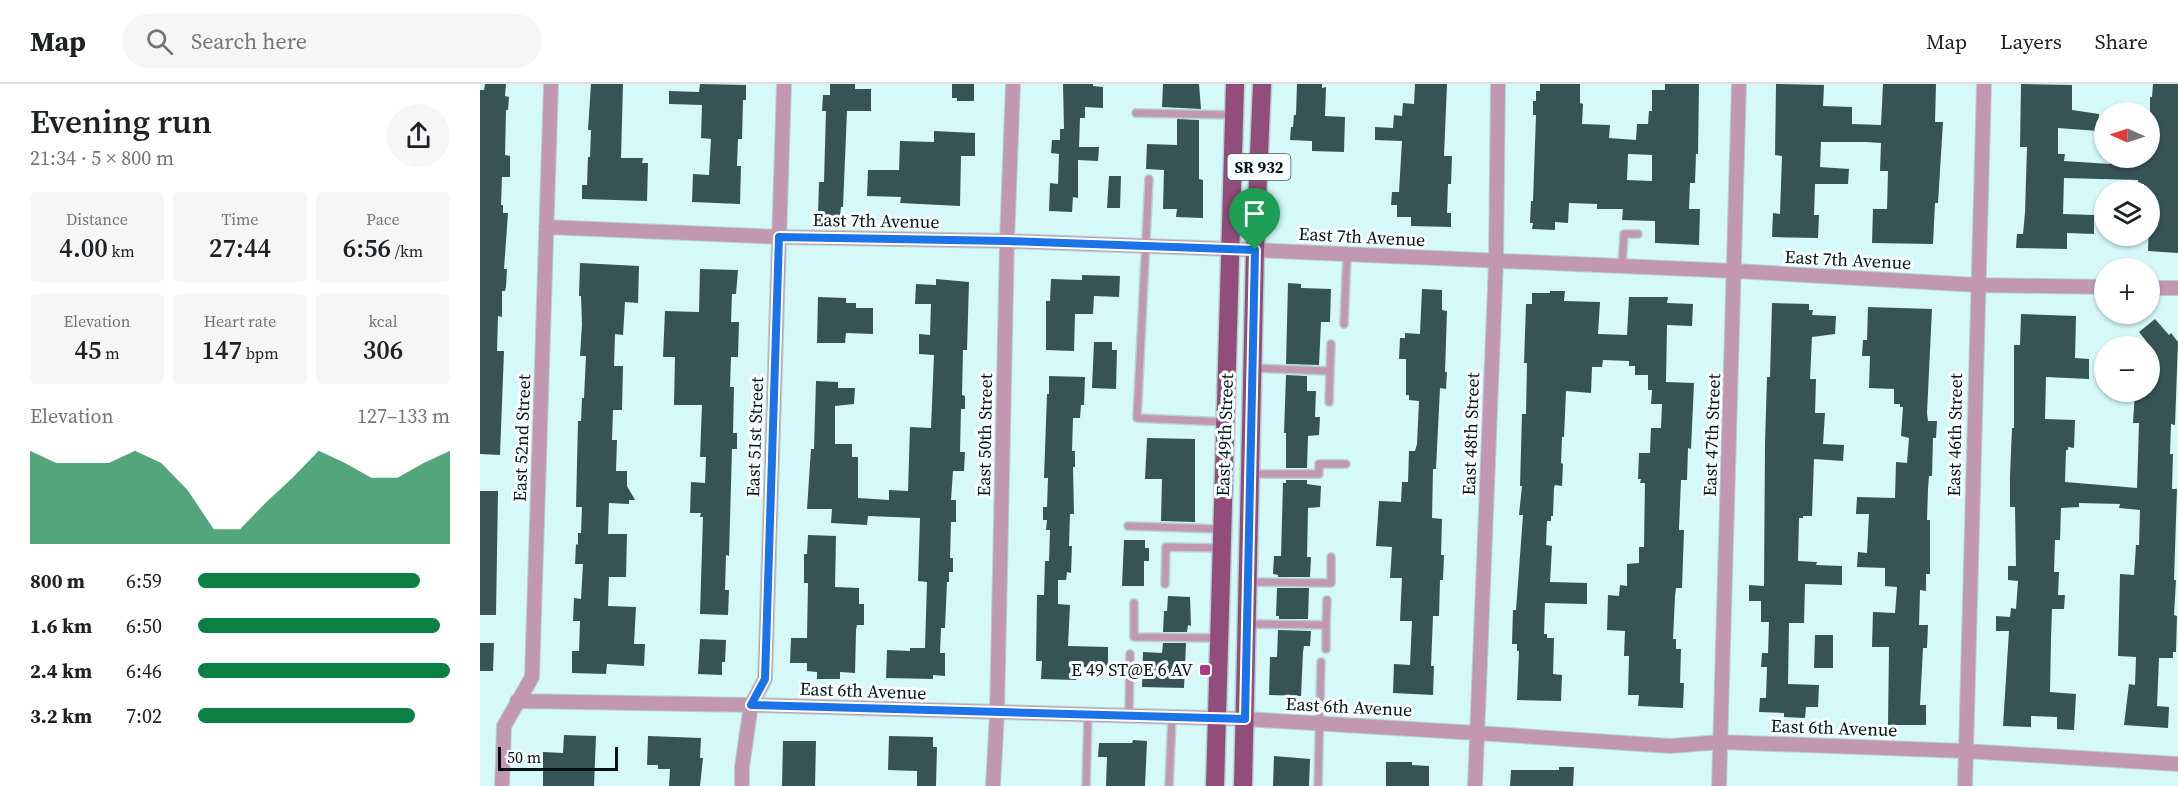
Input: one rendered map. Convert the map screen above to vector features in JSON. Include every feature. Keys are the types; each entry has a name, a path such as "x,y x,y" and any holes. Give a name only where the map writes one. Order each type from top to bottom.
{"main road":[{"name":"East 49th Street","path":"1215,786 1235,84"},
{"name":"East 49th Street","path":"1243,786 1255,250 1262,84"}],"street":[{"name":"East 52nd Street","path":"502,786 504,726 532,677 551,84"},
{"name":"East 51st Street","path":"742,786 742,767 751,705 765,679 784,84"},
{"name":"East 50th Street","path":"993,786 997,713 1007,241 1013,84"},
{"name":"East 48th Street","path":"1475,786 1496,261 1498,84"},
{"name":"East 47th Street","path":"1719,786 1740,84"},
{"name":"East 46th Street","path":"1965,786 1984,84"},
{"name":"East 7th Avenue","path":"546,227 779,237 1007,241 1230,249 1977,285 2094,287"},
{"path":"2160,288 2178,288"},
{"name":"East 6th Avenue","path":"517,701 1245,719 1670,746 1721,742 1965,751 2178,764"}],"lane":[{"path":"1136,113 1234,115"},
{"path":"1149,179 1137,418 1226,422"},
{"path":"1622,267 1624,234 1638,234"},
{"path":"1344,324 1347,254"},
{"path":"1329,402 1331,344"},
{"path":"1253,368 1330,371"},
{"path":"1250,474 1319,474 1319,464 1346,464"},
{"path":"1128,526 1223,529"},
{"path":"1165,584 1166,547 1222,548"},
{"path":"1248,582 1331,583 1331,557"},
{"path":"1326,649 1327,600"},
{"path":"1134,603 1134,637 1220,638"},
{"path":"1247,624 1326,625"},
{"path":"1128,716 1130,654"},
{"path":"1318,786 1321,662"},
{"path":"1086,786 1088,715"},
{"path":"1169,786 1172,717"}],"building":[{"path":"485,84 506,84 505,96 509,97 508,110 506,110 505,155 510,156 510,177 502,177 501,205 503,205 503,213 508,213 504,269 507,269 506,287 505,291 502,291 502,317 498,316 497,351 504,351 500,455 480,454 480,90 484,90"},
{"path":"591,84 623,84 621,158 643,158 642,163 648,163 647,201 582,199 582,185 587,185 588,157 590,157 591,130 588,130"},
{"path":"700,84 746,85 746,100 743,100 742,139 738,139 737,166 741,166 740,204 692,202 693,174 709,175 711,139 701,138 702,105 669,104 669,91 699,92"},
{"path":"830,84 855,84 855,89 871,89 871,111 847,111 843,207 841,207 840,216 818,215 819,182 824,182 826,111 822,111 823,95 830,95"},
{"path":"952,84 974,84 974,101 957,101 957,98 952,98"},
{"path":"1063,84 1093,84 1093,86 1103,87 1103,108 1085,107 1085,118 1080,118 1079,147 1099,147 1098,161 1078,160 1078,198 1073,197 1072,212 1049,211 1050,183 1058,184 1059,154 1051,153 1052,140 1060,140 1060,129 1064,129"},
{"path":"1163,84 1199,84 1201,109 1162,107"},
{"path":"1297,84 1322,84 1322,88 1326,87 1325,116 1345,117 1344,152 1312,151 1312,141 1290,140 1291,127 1293,127 1294,115 1296,115"},
{"path":"1415,84 1447,84 1444,156 1452,156 1447,213 1451,213 1451,227 1411,226 1411,217 1397,217 1397,205 1391,205 1392,192 1399,192 1402,141 1375,140 1375,127 1393,128 1394,115 1402,116 1403,103 1414,104"},
{"path":"1540,84 1580,84 1580,103 1583,104 1582,124 1610,125 1609,138 1636,140 1637,124 1648,124 1649,111 1652,111 1652,90 1665,90 1665,84 1699,84 1698,154 1696,154 1695,183 1690,183 1689,209 1700,209 1699,245 1655,243 1655,221 1622,220 1623,209 1597,209 1597,204 1569,203 1568,223 1555,222 1555,230 1532,229 1533,223 1530,223 1536,115 1533,115 1533,101 1536,101 1536,91 1540,91","holes":["1628,154 1652,155 1652,181 1627,180"]},
{"path":"1776,84 1824,85 1823,106 1852,107 1852,124 1881,125 1883,84 1936,84 1935,122 1943,122 1933,244 1872,243 1873,209 1887,209 1888,171 1880,171 1881,143 1866,142 1821,142 1820,167 1849,169 1848,184 1815,184 1814,215 1819,215 1818,238 1772,237 1773,213 1780,214 1782,156 1775,155"},
{"path":"2021,84 2072,85 2072,110 2094,113 2094,131 2058,128 2058,154 2065,154 2064,161 2094,163 2094,168 2160,168 2160,102 2150,102 2150,97 2152,97 2153,84 2178,84 2178,253 2148,251 2148,246 2160,246 2160,180 2064,178 2063,214 2094,215 2094,234 2067,233 2067,249 2016,248 2017,234 2023,234 2025,213 2027,147 2020,147"},
{"path":"1177,119 1199,120 1199,179 1203,180 1203,218 1176,217 1177,209 1163,209 1164,170 1146,169 1147,144 1177,145"},
{"path":"934,131 975,133 975,156 961,156 960,206 900,203 901,197 867,196 868,170 899,170 900,141 934,142"},
{"path":"1109,176 1121,176 1120,208 1107,208"},
{"path":"580,263 639,266 638,303 625,302 623,335 615,334 614,366 623,366 622,410 613,410 612,440 617,440 616,471 627,471 627,486 635,500 629,500 629,504 609,503 608,534 627,534 626,577 609,577 608,606 636,607 634,644 645,644 644,666 607,664 606,674 572,673 572,651 579,651 580,621 573,621 574,598 581,599 583,564 575,564 578,533 581,533 582,507 576,507 578,421 581,421 582,398 584,398 586,356 580,356 582,324 581,296 579,296"},
{"path":"700,269 738,270 736,294 732,294 731,322 739,322 738,357 731,357 730,387 734,387 733,433 737,433 737,449 732,449 729,556 726,555 725,590 729,590 728,615 700,614 703,517 700,517 701,513 690,513 691,482 705,483 706,457 700,457 702,405 674,405 675,357 663,357 665,311 699,312"},
{"path":"1082,275 1120,276 1119,297 1094,296 1093,314 1075,314 1074,351 1046,350 1046,301 1050,301 1051,279 1082,280"},
{"path":"936,279 969,282 967,350 963,350 962,395 965,396 965,409 961,409 960,452 965,452 964,471 953,471 951,500 956,500 956,522 951,522 950,558 953,558 953,572 949,572 949,582 947,582 945,628 941,628 940,653 945,653 945,676 933,675 933,679 886,678 887,650 910,651 910,648 925,648 927,582 918,581 920,518 868,516 867,525 831,523 832,509 807,509 811,449 814,449 816,381 838,382 838,388 855,388 854,404 835,406 835,444 852,444 852,457 858,457 858,498 889,500 889,490 908,491 910,427 931,428 934,355 919,354 919,334 930,335 931,304 915,304 916,284 936,285"},
{"path":"1288,283 1301,284 1301,288 1331,289 1330,322 1321,322 1319,365 1286,364"},
{"path":"1422,289 1442,290 1442,310 1447,311 1446,389 1440,388 1436,469 1433,469 1432,518 1442,519 1441,555 1444,555 1443,580 1440,580 1439,616 1433,616 1431,666 1434,666 1433,695 1393,693 1394,664 1410,665 1412,621 1400,621 1402,578 1390,578 1392,547 1376,546 1379,501 1401,502 1402,482 1408,482 1409,451 1415,451 1417,444 1419,401 1409,400 1409,395 1406,395 1406,359 1399,359 1400,338 1405,338 1405,333 1420,334"},
{"path":"1550,291 1565,291 1564,301 1600,302 1598,334 1627,335 1629,297 1668,297 1667,303 1693,304 1692,326 1667,325 1666,382 1694,383 1687,480 1681,480 1679,530 1684,530 1682,588 1676,588 1673,639 1676,639 1676,649 1681,649 1680,683 1684,683 1683,708 1638,706 1639,695 1628,695 1629,656 1624,656 1625,631 1607,630 1608,595 1619,596 1620,585 1627,586 1627,564 1639,563 1639,547 1644,547 1645,483 1640,483 1641,479 1638,479 1639,453 1650,453 1651,428 1661,428 1662,404 1651,404 1652,390 1648,390 1648,375 1635,375 1635,366 1629,366 1629,361 1603,360 1602,367 1592,367 1591,393 1566,391 1564,437 1562,437 1562,486 1555,485 1554,487 1553,516 1551,516 1551,521 1547,521 1546,545 1552,546 1550,582 1587,583 1587,604 1545,603 1544,634 1547,634 1547,638 1554,638 1553,674 1562,675 1561,701 1517,700 1519,651 1517,651 1517,644 1512,644 1513,610 1516,610 1523,515 1519,515 1522,486 1520,486 1522,414 1526,414 1527,363 1524,363 1526,304 1532,304 1532,293 1550,293"},
{"path":"818,297 846,298 846,303 856,303 856,308 873,308 873,334 846,333 845,343 817,343"},
{"path":"1772,303 1809,304 1809,310 1813,310 1812,315 1836,316 1835,334 1812,337 1810,379 1816,379 1815,413 1825,413 1823,444 1844,445 1843,461 1814,459 1812,516 1799,518 1798,561 1817,562 1816,565 1842,566 1842,585 1805,584 1804,623 1789,623 1788,684 1819,685 1818,707 1806,707 1805,718 1784,717 1784,713 1759,712 1760,698 1766,698 1767,667 1761,667 1762,653 1768,653 1769,622 1761,622 1761,601 1749,601 1749,585 1764,586 1765,444"},
{"path":"1868,307 1932,309 1927,413 1928,421 1937,421 1936,438 1933,438 1932,476 1929,476 1928,489 1930,574 1926,574 1926,591 1920,590 1919,625 1928,625 1927,648 1923,648 1920,705 1926,705 1926,725 1888,725 1889,647 1872,647 1873,612 1895,613 1897,587 1885,586 1885,568 1857,567 1858,552 1867,553 1869,514 1856,514 1857,497 1895,498 1896,462 1907,463 1909,438 1901,436 1903,407 1900,407 1900,404 1894,404 1894,389 1869,388 1870,356 1862,356 1863,340 1867,340"},
{"path":"2021,314 2076,316 2075,358 2089,359 2089,379 2046,377 2045,419 2075,420 2074,448 2068,447 2066,450 2065,482 2137,488 2139,423 2133,423 2134,402 2160,402 2160,336 2142,336 2139,332 2149,324 2159,324 2178,342 2175,425 2171,424 2170,454 2173,454 2172,489 2177,489 2174,580 2176,580 2174,615 2177,616 2176,652 2173,652 2173,658 2159,658 2157,706 2169,707 2168,728 2124,725 2129,684 2135,685 2136,657 2118,656 2120,574 2134,575 2136,545 2139,545 2140,510 2119,508 2120,504 2079,503 2079,507 2061,508 2060,540 2055,540 2054,572 2059,572 2058,595 2065,595 2064,609 2052,609 2051,639 2050,692 2076,694 2074,730 2057,729 2057,717 2031,716 2031,727 2003,726 2009,631 1996,631 1996,616 2010,617 2011,608 2016,609 2018,581 2008,580 2008,566 2016,566 2015,507 2010,507 2010,476 2012,428 2014,428 2014,345 2020,345"},
{"path":"1094,342 1112,342 1112,350 1117,350 1116,389 1092,388"},
{"path":"1286,375 1307,376 1307,391 1316,391 1315,417 1320,417 1319,435 1308,436 1307,468 1286,468 1286,433 1284,433"},
{"path":"1049,376 1085,377 1084,405 1081,405 1080,418 1073,418 1072,451 1075,451 1075,467 1073,467 1074,514 1070,514 1071,573 1067,572 1066,580 1058,580 1058,604 1070,605 1068,646 1108,647 1108,668 1076,667 1076,680 1041,679 1042,661 1036,661 1037,595 1044,595 1045,561 1049,561 1050,530 1046,530 1047,520 1043,520 1043,507 1047,507 1048,478 1044,478"},
{"path":"1147,438 1195,439 1195,522 1161,521 1162,479 1145,479"},
{"path":"1286,480 1307,480 1307,484 1321,486 1320,507 1308,508 1307,557 1311,557 1310,577 1278,577 1273,574 1274,556 1281,556 1283,483 1286,483"},
{"path":"480,491 498,491 496,615 480,615"},
{"path":"808,535 836,536 835,587 859,588 859,604 864,604 864,625 857,625 856,630 855,673 840,672 840,679 817,679 817,672 807,671 807,663 790,663 791,638 807,638 808,583 804,583 804,554 807,554"},
{"path":"1124,540 1145,540 1145,548 1149,548 1149,561 1144,561 1144,586 1122,586"},
{"path":"1277,588 1309,588 1308,619 1279,619 1279,616 1276,616"},
{"path":"1168,596 1190,597 1191,626 1188,625 1187,632 1163,632 1164,611 1167,611"},
{"path":"1278,630 1311,631 1310,646 1304,646 1303,652 1301,696 1269,695 1270,657 1277,657"},
{"path":"1815,635 1833,635 1833,668 1814,668"},
{"path":"700,639 726,640 722,675 698,674"},
{"path":"480,643 494,643 493,671 480,671"},
{"path":"1163,643 1186,643 1184,688 1142,687 1143,652 1162,653"},
{"path":"564,735 596,736 594,786 543,786 543,752 563,753"},
{"path":"648,736 701,738 700,758 703,758 700,786 669,786 670,769 658,769 658,765 647,765"},
{"path":"889,736 933,737 933,747 937,747 936,786 917,786 917,771 888,770"},
{"path":"1133,740 1147,741 1145,786 1106,786 1107,757 1098,757 1099,743 1132,743"},
{"path":"783,741 816,741 815,786 782,786"},
{"path":"1274,756 1310,759 1309,786 1273,786"},
{"path":"1386,762 1412,762 1412,765 1429,766 1429,786 1386,786"},
{"path":"1559,767 1574,767 1573,786 1510,786 1511,770 1559,770"}],"place":[{"name":"E 49 ST@E 6 AV","path":"1205,670"}],"route":[{"path":"779,237 1007,241 1255,250 1245,719 751,705 765,679 779,237"}]}
